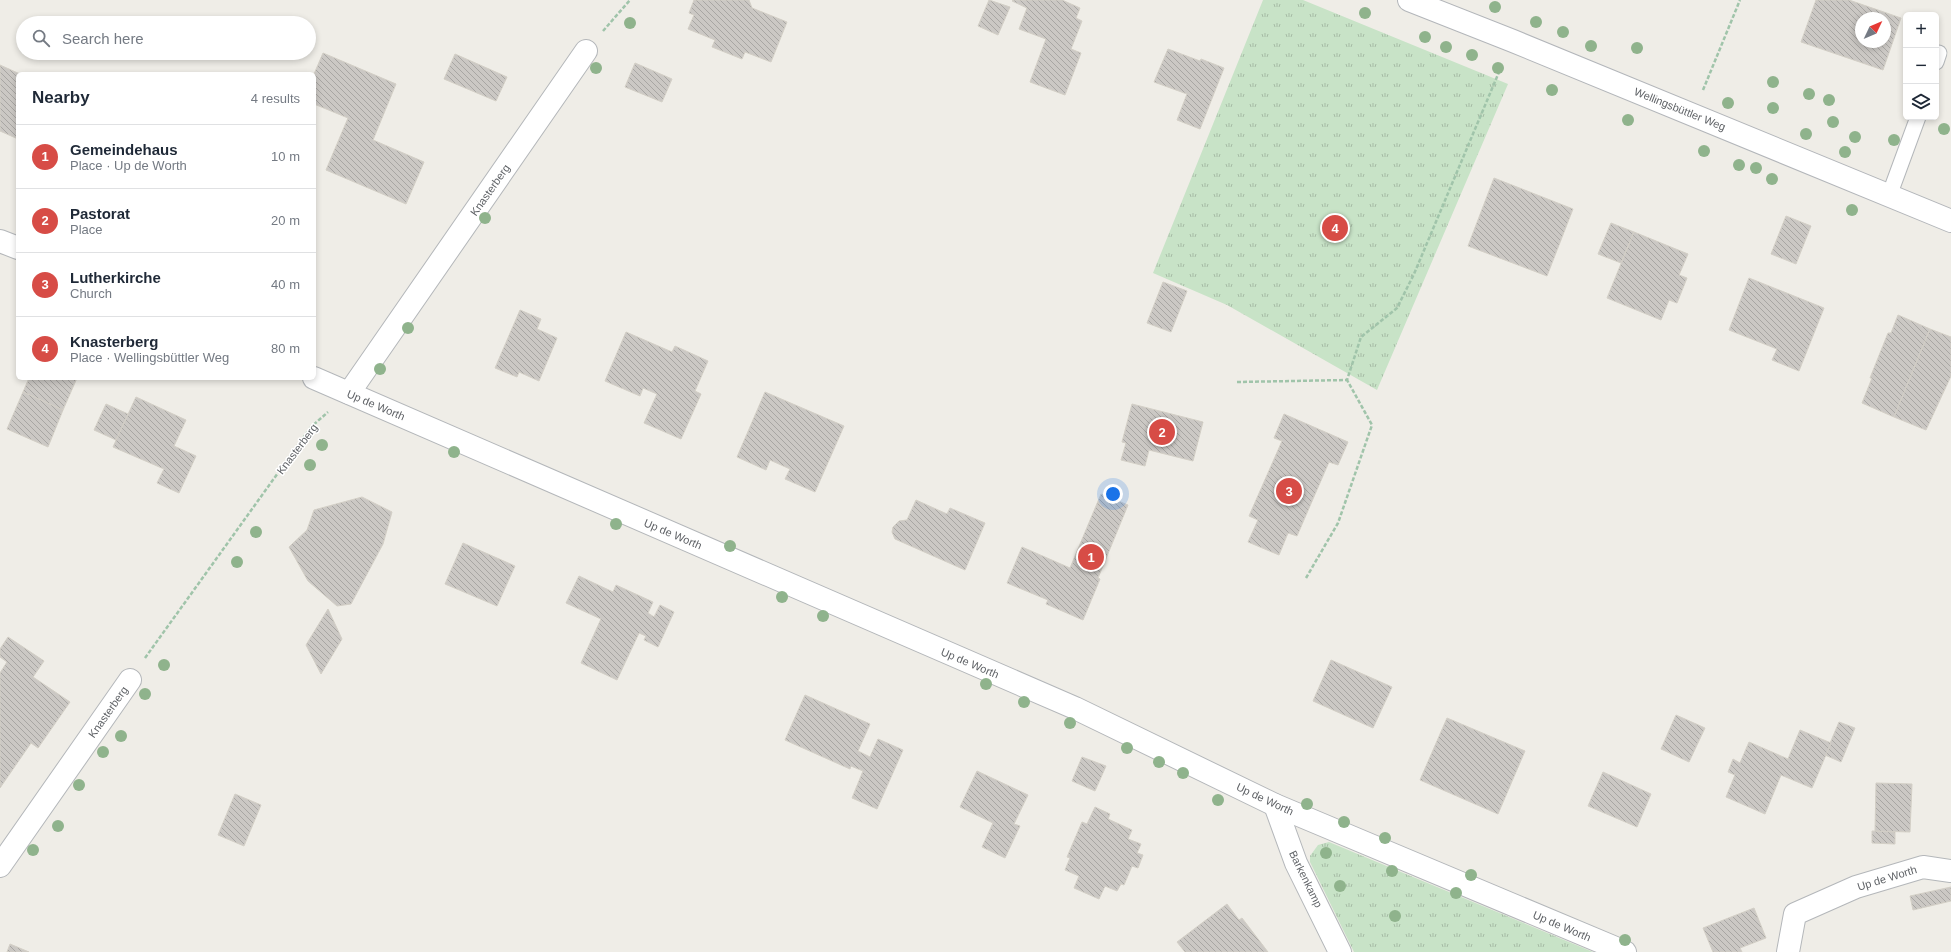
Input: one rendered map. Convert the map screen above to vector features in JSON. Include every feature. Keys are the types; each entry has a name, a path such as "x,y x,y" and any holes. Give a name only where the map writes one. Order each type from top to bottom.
{"street":[{"name":"Wellingsbüttler Weg","path":"1409,0 1693,114 1951,221"},
{"name":"Knasterberg","path":"349,393 586,51"},
{"path":"0,241 16,247"},
{"name":"Up de Worth","path":"316,379 1075,708 1275,805 1625,952"},
{"name":"Knasterberg","path":"0,866 130,680"},
{"name":"Barkenkamp","path":"1275,805 1296,864 1340,952"},
{"name":"Up de Worth","path":"1788,952 1795,914 1856,887 1923,867 1951,871"}],"lane":[{"path":"1889,196 1917,120"}],"path":[{"path":"586,51 630,0"},
{"path":"1693,114 1740,0"},
{"path":"1306,578 1338,523 1372,425 1346,380 1361,337 1397,308 1414,274 1513,41"},
{"path":"1237,382 1346,380"},
{"name":"Knasterberg","path":"130,680 311,427 349,393"}],"green space":[{"path":"1263,0 1303,0 1508,84 1377,390 1227,305 1153,273"},
{"path":"1329,842 1593,952 1354,952 1310,862 1310,856 1318,845"}],"building":[{"path":"694,0 749,0 752,8 787,22 771,62 745,52 742,59 712,47 715,40 688,29 694,15 689,13"},
{"path":"989,0 1010,7 998,35 978,26"},
{"path":"1062,0 1080,8 1076,18 1082,21 1071,49 1081,53 1065,95 1030,82 1046,39 1019,29 1027,8 1012,1"},
{"path":"1816,0 1849,0 1884,12 1855,12 1855,48 1891,48 1883,70 1801,42"},
{"path":"1891,15 1901,18 1891,47"},
{"path":"1168,49 1224,68 1200,129 1177,120 1187,94 1154,82"},
{"path":"323,53 396,84 373,140 424,162 406,204 326,170 348,118 316,105 315,72"},
{"path":"455,54 507,77 496,101 444,79"},
{"path":"635,63 672,79 662,102 625,87"},
{"path":"0,65 16,72 16,138 0,131"},
{"path":"1494,178 1573,209 1547,276 1468,246"},
{"path":"1786,216 1811,226 1796,264 1771,254"},
{"path":"1611,223 1634,232 1621,263 1598,254"},
{"path":"1634,232 1688,254 1679,275 1687,278 1677,303 1669,300 1661,320 1607,298"},
{"path":"1749,278 1824,308 1799,371 1772,360 1777,349 1729,330"},
{"path":"1163,282 1187,291 1171,332 1147,323"},
{"path":"520,310 541,319 537,329 557,338 539,381 519,372 517,377 495,368"},
{"path":"1898,315 1930,329 1894,417 1862,403 1872,378 1870,378 1888,333 1891,333"},
{"path":"1930,329 1951,337 1951,376 1926,430 1894,417"},
{"path":"626,332 672,352 675,346 708,361 695,391 701,394 681,439 644,423 657,394 643,388 640,396 605,381"},
{"path":"28,380 76,380 63,410 23,392"},
{"path":"23,392 63,410 48,447 7,429"},
{"path":"765,392 844,426 815,492 785,479 790,469 770,460 766,470 737,457"},
{"path":"136,397 186,420 174,446 196,456 179,493 157,483 164,469 113,447"},
{"path":"106,404 128,414 116,440 94,430"},
{"path":"1132,404 1203,422 1193,461 1149,450 1145,466 1121,460 1126,443 1122,442"},
{"path":"1284,414 1348,442 1338,465 1329,462 1297,536 1288,533 1279,555 1248,542 1258,520 1249,516 1282,441 1274,438"},
{"path":"1101,494 1128,505 1098,578 1100,579 1083,620 1046,604 1048,600 1007,583 1022,547 1070,568"},
{"path":"362,497 392,512 383,544 351,604 337,606 308,581 289,547 307,530 314,510"},
{"path":"916,500 947,514 950,508 985,523 965,570 895,539 892,532 893,527 899,521 907,520"},
{"path":"463,543 515,566 497,606 445,584"},
{"path":"579,576 613,592 616,585 653,602 648,613 654,617 660,605 674,612 658,647 644,640 646,636 639,633 617,680 581,663 601,619 566,603"},
{"path":"328,609 342,639 321,674 306,645"},
{"path":"8,637 44,661 33,677 70,702 38,748 31,743 0,788 0,673 7,662 0,657 0,649"},
{"path":"1331,660 1392,687 1373,728 1313,701"},
{"path":"805,695 870,724 858,751 870,757 878,739 903,750 877,809 852,798 863,771 851,766 850,769 785,740"},
{"path":"1676,715 1705,728 1689,762 1661,749"},
{"path":"1447,718 1525,751 1498,814 1420,780"},
{"path":"1839,722 1855,728 1841,762 1825,755"},
{"path":"1800,730 1831,743 1812,788 1781,775 1765,814 1726,797 1735,775 1728,772 1733,759 1740,763 1749,742 1788,759"},
{"path":"1082,757 1106,766 1095,791 1072,781"},
{"path":"977,771 1028,795 1014,824 1020,826 1005,858 982,847 993,823 960,807"},
{"path":"1603,772 1651,794 1637,827 1588,806"},
{"path":"1876,783 1912,784 1910,832 1875,831"},
{"path":"235,794 261,805 244,846 218,835"},
{"path":"1095,807 1110,814 1108,819 1132,830 1128,839 1141,844 1137,853 1143,855 1138,868 1132,866 1124,885 1121,884 1117,891 1105,886 1099,899 1074,888 1079,876 1065,870 1070,858 1067,857 1082,822 1087,824"},
{"path":"1872,831 1895,832 1895,844 1872,843"},
{"path":"1951,887 1951,901 1913,910 1910,896"},
{"path":"1227,904 1239,920 1242,918 1268,952 1185,952 1177,942"},
{"path":"1754,908 1766,938 1740,948 1742,952 1713,952 1703,928"},
{"path":"10,944 29,952 7,952"}],"place":[{"name":"Knasterberg","path":"1335,228"},
{"name":"Pastorat","path":"1162,432"},
{"name":"Lutherkirche","path":"1289,491"},
{"name":"Gemeindehaus","path":"1091,557"}]}
